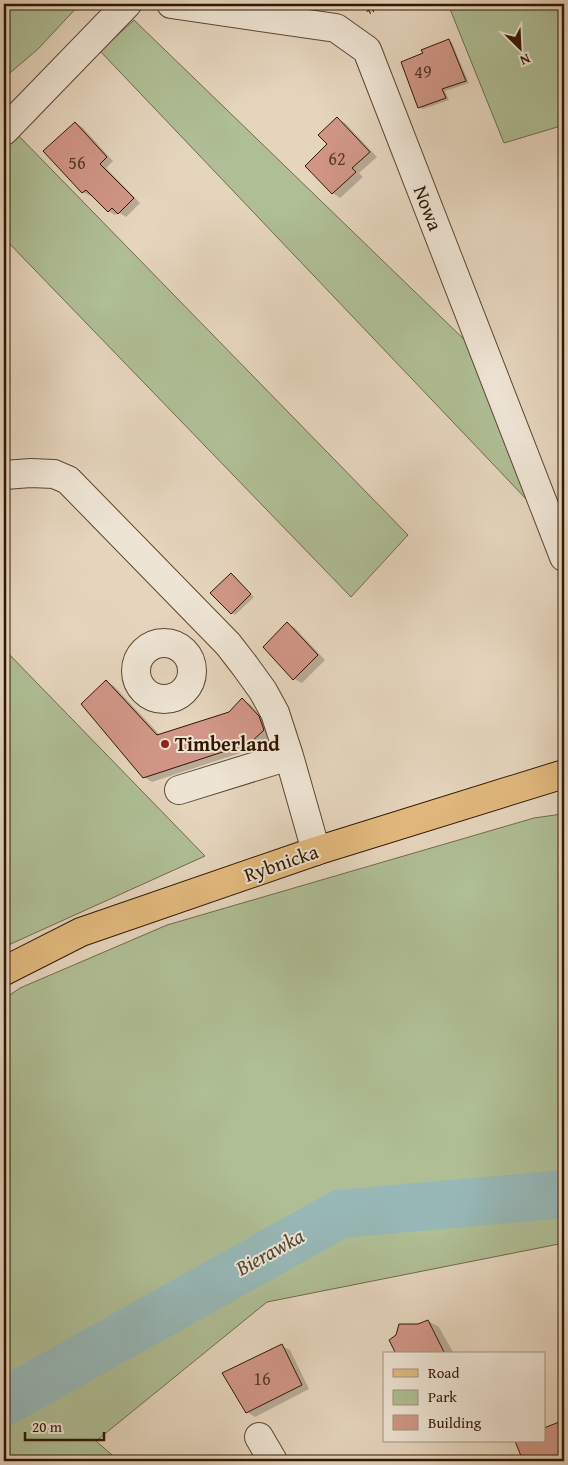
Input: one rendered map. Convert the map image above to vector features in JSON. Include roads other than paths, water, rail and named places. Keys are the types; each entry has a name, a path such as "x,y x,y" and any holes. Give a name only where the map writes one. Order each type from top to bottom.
{"main road":[{"name":"Rybnicka","path":"4,971 81,932 316,851 564,774"}],"street":[{"path":"4,131 127,4"},
{"name":"Nowa","path":"171,4 336,28 367,50 564,557"},
{"path":"4,475 54,474 68,480 228,644 263,691 275,713 316,851"},
{"path":"185,651 210,626"},
{"path":"179,790 289,756"},
{"path":"259,1437 273,1461"}],"waterway":[{"name":"Bierawka","path":"4,1402 340,1214 564,1194"}],"place":[{"name":"Timberland","path":"165,744"}]}
